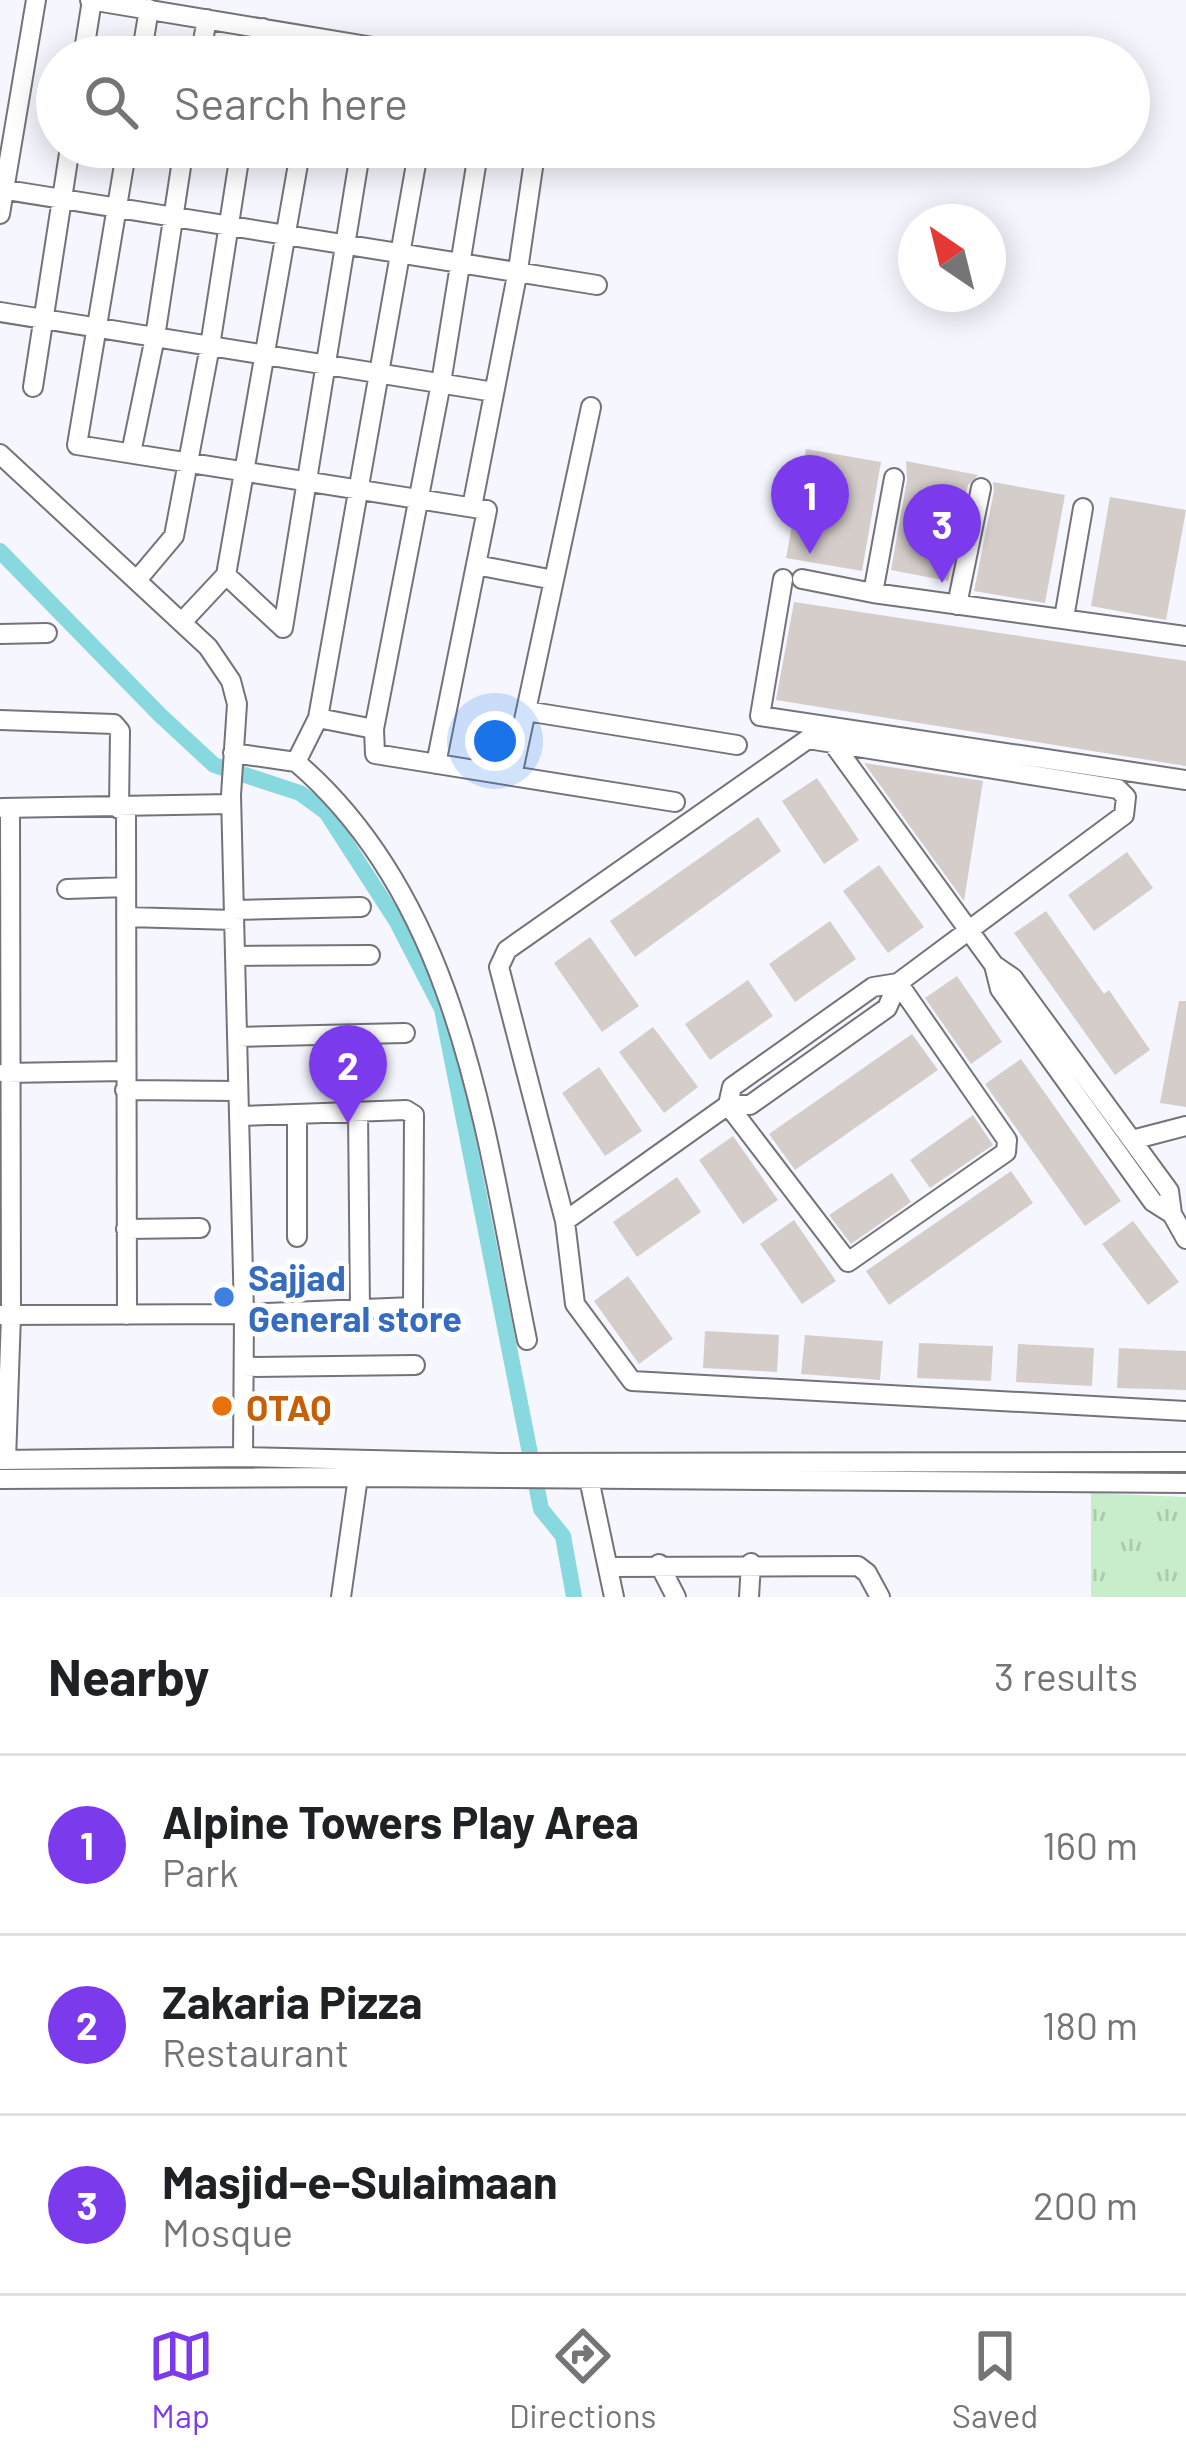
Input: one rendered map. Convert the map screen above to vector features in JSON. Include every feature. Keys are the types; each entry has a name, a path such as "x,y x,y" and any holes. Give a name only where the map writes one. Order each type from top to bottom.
{"street":[{"path":"0,214 36,0"},
{"path":"86,36 91,0 263,28 286,36"},
{"path":"145,36 149,10"},
{"path":"204,36 207,19"},
{"path":"262,36 263,28"},
{"path":"33,387 67,168"},
{"path":"124,168 77,445 487,510 436,764"},
{"path":"131,453 155,337 180,168"},
{"path":"136,580 174,536 237,168"},
{"path":"182,622 226,575 297,168"},
{"path":"226,575 283,628 358,168"},
{"path":"296,762 318,718 415,168"},
{"path":"476,168 441,383 374,729 375,754 675,802"},
{"path":"472,507 533,168"},
{"path":"2,190 597,284"},
{"path":"0,312 494,392"},
{"path":"512,776 590,407"},
{"path":"0,454 208,647 231,681 237,704 231,800 244,1314 243,1457"},
{"path":"873,592 894,478"},
{"path":"957,605 981,488"},
{"path":"1064,618 1083,508"},
{"path":"476,565 554,580"},
{"path":"1186,636 792,579 760,716 1186,780"},
{"path":"0,634 47,633"},
{"path":"526,711 737,745"},
{"path":"318,718 374,729"},
{"path":"0,720 115,724 119,729 126,887 127,1315"},
{"path":"898,983 1009,1146 852,1261 844,1261 728,1105 732,1087 873,987 898,983 969,932 1124,815 1126,797 1118,789 808,740 507,950 499,967 565,1221 574,1304 632,1382 1186,1411"},
{"path":"832,742 969,932 994,965 1013,978 1169,1191 1172,1214 1186,1239"},
{"path":"232,757 296,762 330,792 390,875 431,955 467,1048 527,1340"},
{"path":"2,1466 5,808 123,809 231,800"},
{"path":"67,889 126,887"},
{"path":"126,917 361,907"},
{"path":"235,956 370,956"},
{"path":"994,965 1000,988 1028,1028 1154,1202 1172,1214"},
{"path":"565,1221 728,1105 750,1105 887,1008 898,983"},
{"path":"237,1037 405,1033"},
{"path":"803,1036 818,1057"},
{"path":"6,1072 238,1091"},
{"path":"6,1315 410,1310 416,1300 416,1118 406,1110 239,1116"},
{"path":"358,1111 360,1312"},
{"path":"297,1114 297,1237"},
{"path":"1132,1140 1186,1126"},
{"path":"126,1229 200,1228"},
{"path":"244,1367 415,1365"},
{"path":"2,1466 243,1457 264,1467 358,1477 499,1472"},
{"path":"578,1473 1186,1462"},
{"path":"2,1466 1186,1483"},
{"path":"578,1473 614,1597"},
{"path":"341,1597 358,1477"},
{"path":"749,1597 751,1563"},
{"path":"659,1564 676,1597"},
{"path":"608,1567 858,1566 880,1597"}],"green space":[{"path":"1091,1493 1186,1497 1186,1597 1091,1597"}],"building":[{"path":"806,449 881,462 862,571 786,558"},
{"path":"906,461 978,475 968,485 948,581 891,570"},
{"path":"993,482 1065,495 1045,603 974,591"},
{"path":"1110,497 1186,510 1166,620 1091,606"},
{"path":"794,602 1186,661 1186,766 776,700"},
{"path":"864,763 983,781 964,901"},
{"path":"817,778 859,840 824,864 782,801"},
{"path":"758,817 781,851 635,957 610,921"},
{"path":"1127,852 1153,888 1094,931 1068,895"},
{"path":"879,865 924,927 888,953 843,891"},
{"path":"1046,911 1150,1050 1115,1075 1014,933"},
{"path":"830,921 856,959 795,1002 769,964"},
{"path":"590,937 639,1006 602,1032 554,963"},
{"path":"957,976 1002,1042 971,1064 925,998"},
{"path":"748,980 773,1016 710,1060 685,1024"},
{"path":"1179,1001 1186,1001 1186,1107 1160,1103"},
{"path":"653,1027 698,1087 664,1113 619,1052"},
{"path":"912,1034 938,1070 795,1170 769,1134"},
{"path":"1021,1059 1121,1201 1085,1226 985,1084"},
{"path":"599,1067 642,1131 605,1156 562,1093"},
{"path":"973,1115 993,1145 930,1188 910,1160"},
{"path":"733,1136 778,1200 743,1224 699,1160"},
{"path":"1011,1171 1033,1203 889,1305 866,1271"},
{"path":"892,1173 911,1202 851,1244 829,1215"},
{"path":"677,1177 701,1212 637,1257 613,1222"},
{"path":"794,1220 836,1281 802,1304 760,1244"},
{"path":"1133,1221 1179,1282 1148,1305 1102,1244"},
{"path":"628,1276 673,1339 639,1364 594,1301"},
{"path":"705,1331 779,1335 777,1372 703,1368"},
{"path":"805,1335 883,1341 880,1380 801,1374"},
{"path":"919,1343 993,1346 991,1381 917,1378"},
{"path":"1018,1344 1094,1348 1092,1386 1016,1382"},
{"path":"1119,1348 1186,1351 1186,1390 1117,1388"}],"waterway":[{"path":"0,551 214,765 300,793 326,812 397,922 442,1009 541,1509 563,1536 574,1597"}],"place":[{"name":"Alpine Towers Play Area","path":"810,554"},
{"name":"Masjid-e-Sulaimaan","path":"942,583"},
{"name":"Zakaria Pizza","path":"348,1124"},
{"name":"Sajjad General store","path":"224,1297"},
{"name":"OTAQ","path":"222,1406"}]}
